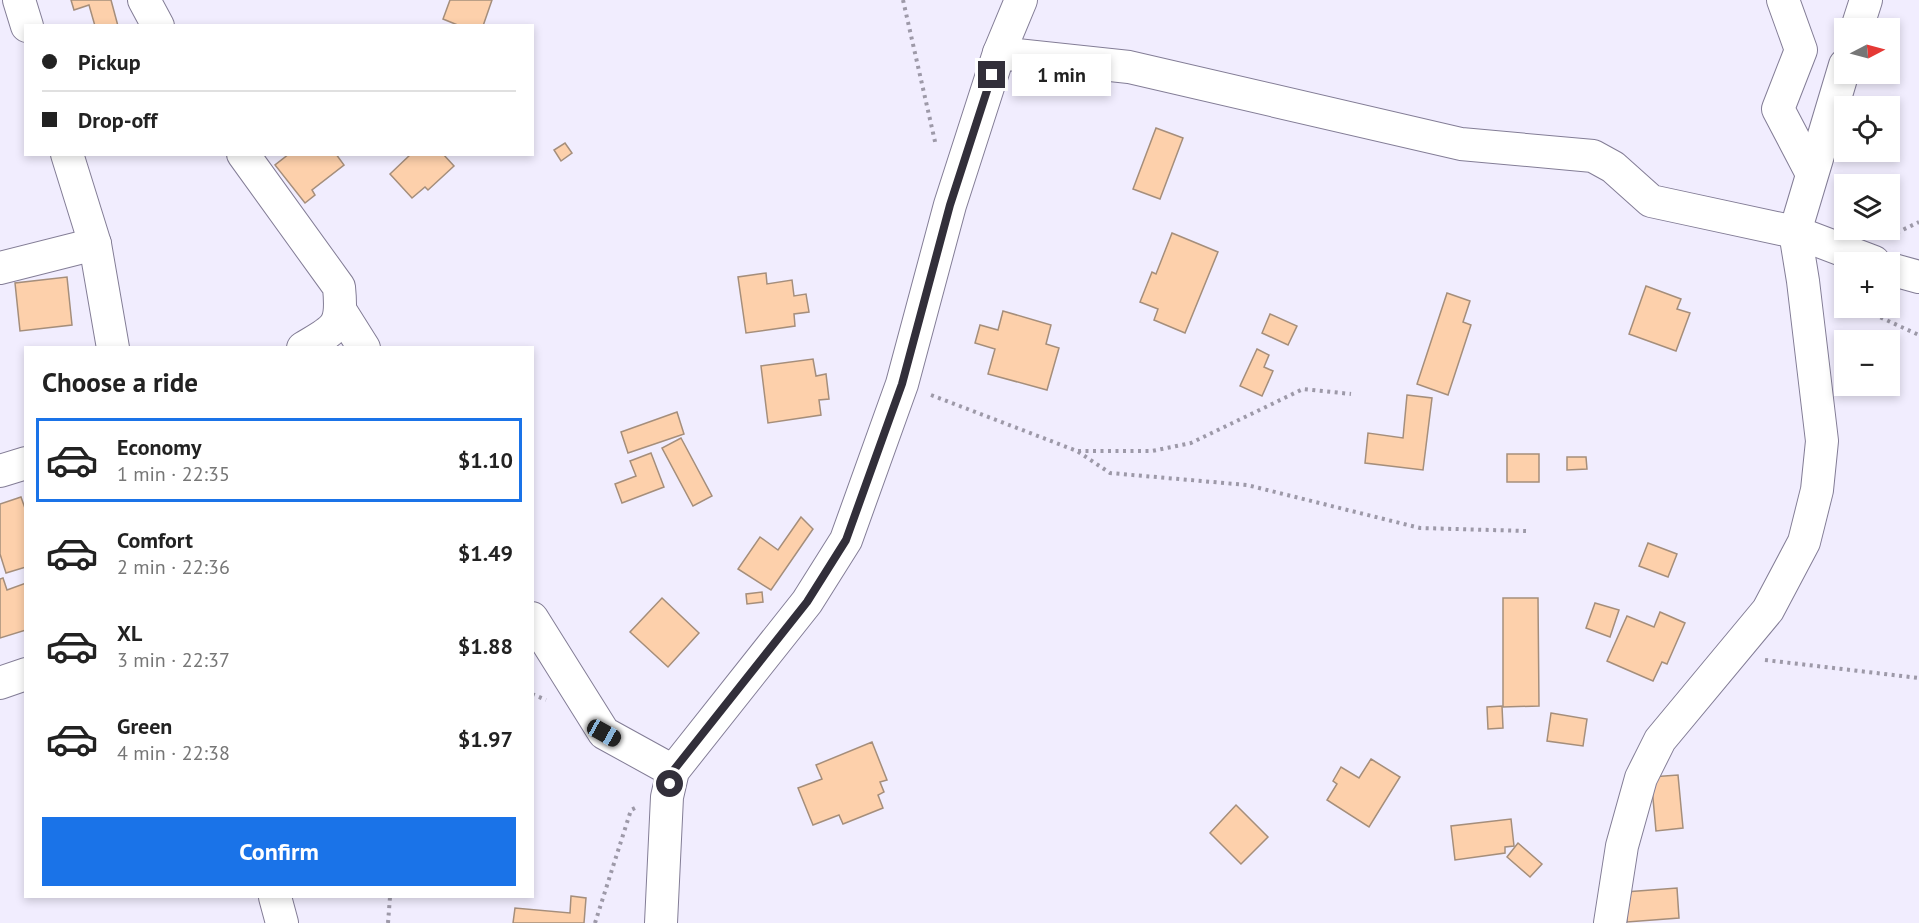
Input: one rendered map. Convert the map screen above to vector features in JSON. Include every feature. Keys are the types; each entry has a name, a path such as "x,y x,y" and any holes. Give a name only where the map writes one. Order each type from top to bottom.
{"street":[{"path":"19,0 26,24"},
{"path":"144,0 157,24"},
{"path":"661,923 670,784 807,602 846,540 902,384 950,205 999,53 1021,0"},
{"path":"1783,0 1801,50 1778,109 1811,172"},
{"path":"1860,18 1866,0"},
{"path":"999,53 1129,67 1461,144 1593,156 1613,167 1651,201 1795,232 1848,252"},
{"path":"1610,923 1622,846 1641,778 1660,740 1768,610 1804,542 1817,490 1822,441 1795,232 1839,84"},
{"path":"68,156 95,244 113,346"},
{"path":"244,156 339,287 342,313 363,346"},
{"path":"0,268 95,244"},
{"path":"1900,272 1919,277"},
{"path":"306,346 334,329 342,313"},
{"path":"0,471 24,464"},
{"path":"534,621 604,733 670,784"},
{"path":"0,683 24,675"},
{"path":"275,898 282,923"}],"path":[{"path":"903,0 937,148"},
{"path":"1882,318 1919,335"},
{"path":"902,384 1077,451 1110,473 1247,485 1420,528 1526,531"},
{"path":"1077,451 1152,451 1191,443 1303,389 1351,393"},
{"path":"1731,656 1919,678"},
{"path":"595,923 631,810 670,784"},
{"path":"388,923 390,898"}],"building":[{"path":"71,0 111,0 117,24 94,24 89,5 74,10"},
{"path":"450,0 492,0 484,24 455,24 443,19"},
{"path":"1156,128 1183,138 1160,199 1133,189"},
{"path":"565,143 572,153 561,161 554,150"},
{"path":"286,156 337,156 344,165 312,190 315,195 305,203 275,165"},
{"path":"409,156 445,156 454,166 428,190 425,187 412,198 390,174"},
{"path":"1172,233 1218,252 1185,333 1154,320 1158,309 1140,302 1152,272 1156,274"},
{"path":"766,273 767,284 792,280 794,296 806,294 809,312 794,314 795,326 746,333 738,277"},
{"path":"67,277 72,325 20,331 15,283"},
{"path":"1646,286 1681,299 1677,309 1690,313 1676,351 1629,334"},
{"path":"1447,293 1470,301 1463,322 1471,325 1448,395 1417,384"},
{"path":"1003,311 1051,325 1046,344 1059,348 1047,390 988,374 995,349 975,343 980,325 998,330"},
{"path":"1270,314 1297,326 1288,345 1262,333"},
{"path":"1257,349 1269,355 1264,367 1273,371 1262,396 1240,386"},
{"path":"813,359 816,376 826,374 829,399 819,400 821,415 768,423 761,366"},
{"path":"1407,395 1432,398 1423,470 1365,463 1368,433 1403,438"},
{"path":"677,412 684,434 628,453 621,432"},
{"path":"681,438 712,496 693,506 662,448"},
{"path":"651,453 664,487 622,503 615,484 636,476 630,461"},
{"path":"1507,454 1539,454 1539,482 1507,482"},
{"path":"1567,457 1586,457 1587,469 1567,470"},
{"path":"21,497 24,505 24,568 6,573 0,554 0,504"},
{"path":"801,517 813,529 771,590 738,569 760,537 778,550"},
{"path":"1648,543 1677,554 1668,577 1639,566"},
{"path":"3,578 7,590 24,584 24,631 0,638 0,579"},
{"path":"762,592 763,602 747,604 746,594"},
{"path":"662,598 699,633 668,667 630,632"},
{"path":"1503,598 1538,598 1539,706 1503,707"},
{"path":"1595,603 1619,610 1610,637 1586,628"},
{"path":"1660,612 1685,623 1667,664 1662,662 1653,681 1607,661 1627,616 1654,627"},
{"path":"1502,706 1503,728 1488,729 1487,707"},
{"path":"1551,713 1587,719 1583,746 1547,741"},
{"path":"872,742 887,780 880,782 884,792 878,795 883,808 843,824 839,815 813,825 798,788 822,779 816,765"},
{"path":"1371,759 1400,777 1369,827 1327,800 1337,784 1333,781 1341,767 1359,778"},
{"path":"1678,775 1683,828 1656,831 1651,777"},
{"path":"1236,805 1268,837 1241,864 1210,833"},
{"path":"1511,819 1514,846 1505,847 1505,853 1455,860 1451,826"},
{"path":"1518,843 1542,864 1530,877 1507,857"},
{"path":"1677,888 1679,918 1627,922 1625,892"},
{"path":"571,896 586,898 584,923 513,923 515,908 570,913"}],"route":[{"path":"670,784 673,771 807,602 846,540 902,384 950,205 992,75"}]}
